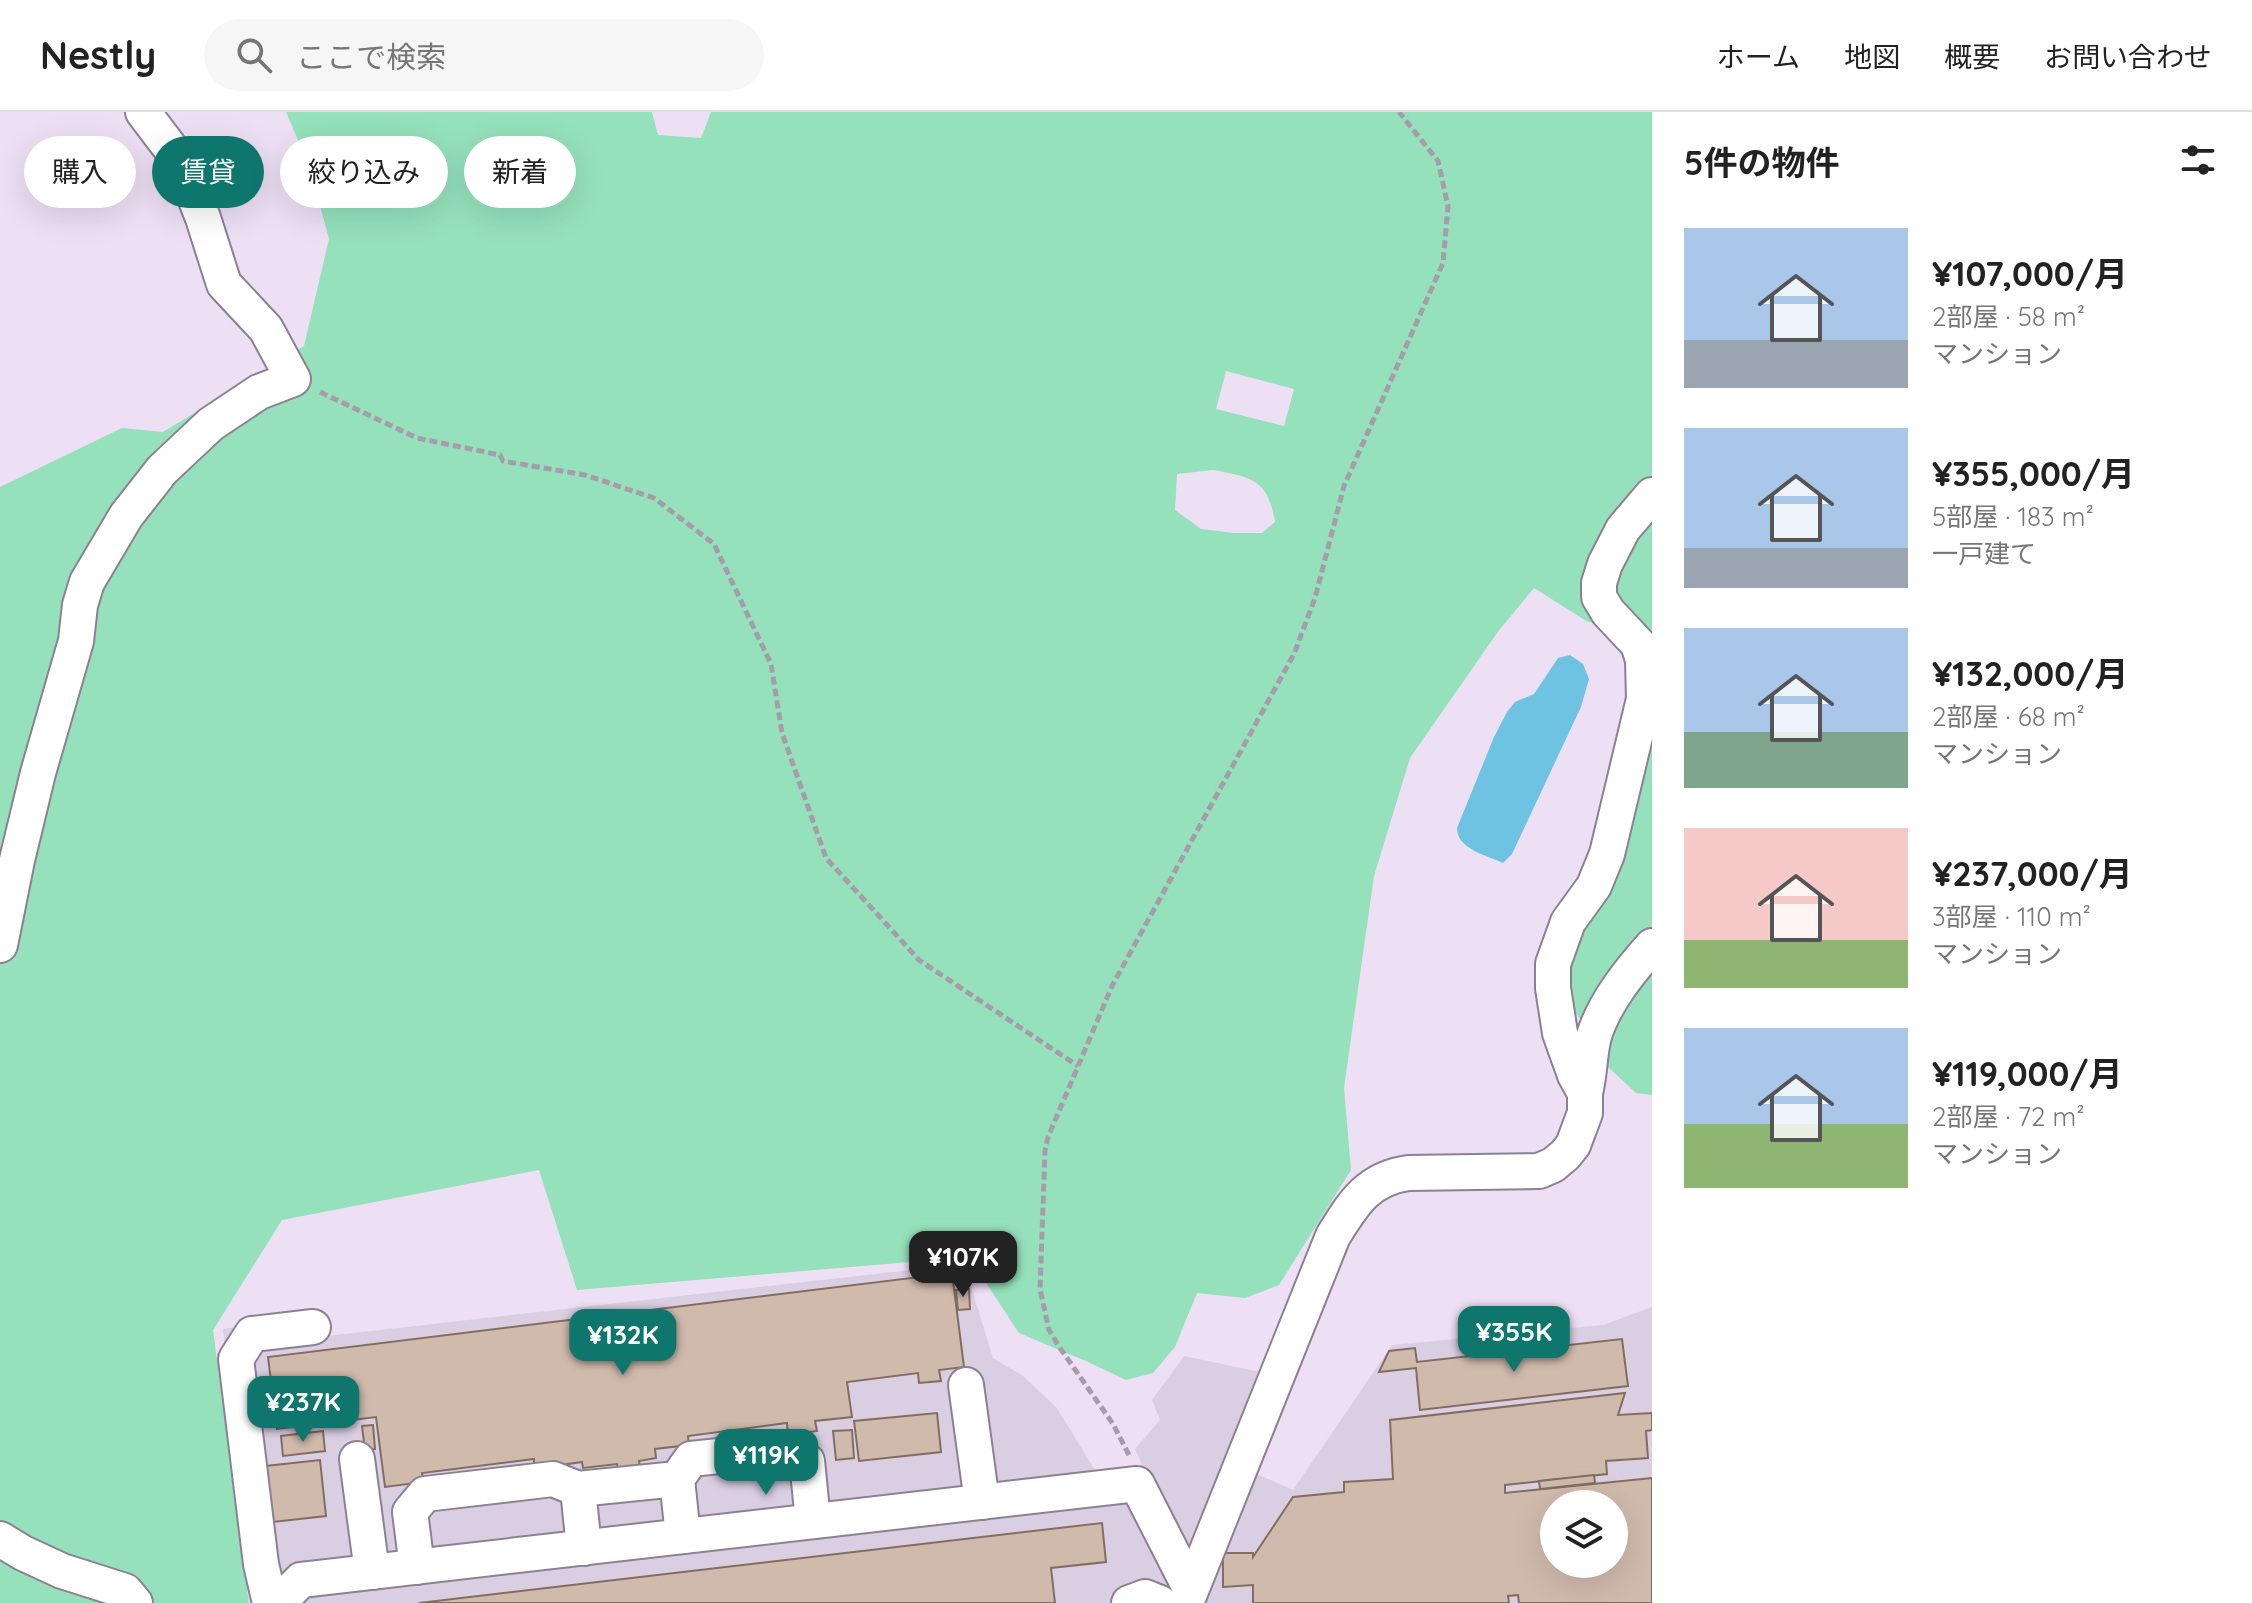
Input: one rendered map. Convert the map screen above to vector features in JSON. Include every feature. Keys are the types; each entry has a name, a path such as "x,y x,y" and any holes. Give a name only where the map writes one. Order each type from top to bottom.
{"street":[{"path":"0,945 17,860 76,641 80,605 87,582 126,516 162,470 211,424 259,392 293,379 266,329 224,284 181,162 143,112"},
{"path":"1585,1093 1560,1033 1553,988 1553,964 1568,922 1594,886 1607,854 1644,699 1643,660 1638,644 1608,612 1599,597 1599,583 1623,529 1652,495"},
{"path":"1188,1596 1333,1236 1357,1199 1392,1175 1539,1171 1565,1155 1573,1145 1585,1113 1590,1055 1605,1009 1652,946"},
{"path":"270,1603 261,1564 236,1359 252,1334 313,1327"},
{"path":"966,1385 982,1502"},
{"path":"683,1536 677,1479 691,1459 784,1449 807,1461 813,1521"},
{"path":"357,1459 372,1572"},
{"path":"417,1567 410,1512 425,1494 553,1479 578,1489 677,1479"},
{"path":"278,1603 301,1580 1137,1484 1188,1596"},
{"path":"578,1489 584,1548"},
{"path":"0,1539 62,1571 125,1591 135,1603"},
{"path":"1129,1603 1145,1597 1160,1603"}],"path":[{"path":"1137,1484 1138,1471 1113,1424 1049,1330 1040,1289 1045,1151 1048,1137 1112,986 1294,654 1315,598 1344,486 1443,263 1448,206 1438,161 1399,112"},
{"path":"293,379 417,438 500,455 503,461 585,475 654,498 714,544 771,664 782,733 826,858 919,960 1078,1066"}],"shaded area":[{"path":"964,1264 993,1358 1023,1376 1057,1408 1096,1472 1144,1469 1135,1449 1160,1420 1152,1400 1184,1356 1288,1378 1250,1471 1293,1490 1392,1345 1603,1325 1652,1307 1652,1603 256,1603 223,1329 315,1318 318,1337"}],"green space":[{"path":"286,112 652,112 658,135 701,138 711,112 1652,112 1652,658 1647,631 1588,622 1534,588 1497,633 1410,758 1374,876 1344,1088 1351,1170 1279,1285 1245,1298 1197,1293 1175,1347 1153,1373 1126,1380 1019,1333 969,1257 577,1290 539,1170 282,1220 213,1330 249,1603 0,1603 0,487 122,428 163,432 304,346 329,239 321,208 448,208 448,136 296,136","holes":["1226,371 1294,389 1284,426 1216,409","1213,470 1256,482 1268,497 1275,522 1262,533 1201,529 1175,510 1177,474"]},
{"path":"1652,714 1652,1095 1636,1093 1609,1068 1575,1011 1565,974"}],"water":[{"path":"1570,655 1583,664 1589,679 1581,707 1512,854 1503,863 1467,846 1458,835 1457,828 1507,712 1515,702 1534,694 1558,658"}],"building":[{"path":"952,1273 964,1367 939,1370 941,1381 919,1383 918,1373 847,1382 852,1417 815,1421 817,1431 788,1435 787,1423 688,1436 689,1445 655,1449 656,1458 639,1461 641,1472 618,1474 617,1464 583,1468 582,1462 534,1469 534,1459 422,1473 424,1482 385,1487 376,1417 277,1429 268,1357"},
{"path":"969,1289 970,1309 958,1310 956,1290"},
{"path":"1622,1339 1628,1386 1420,1410 1416,1368 1379,1372 1389,1351 1415,1348 1417,1362"},
{"path":"1625,1393 1618,1415 1652,1413 1652,1430 1646,1431 1648,1458 1606,1461 1607,1474 1505,1485 1505,1493 1652,1478 1652,1603 1519,1603 1518,1595 1508,1596 1509,1603 1253,1603 1253,1585 1223,1587 1223,1553 1253,1553 1253,1557 1293,1497 1344,1492 1344,1482 1393,1479 1390,1420"},
{"path":"937,1413 941,1452 859,1461 854,1421"},
{"path":"373,1425 375,1449 365,1450 362,1426"},
{"path":"852,1430 854,1458 836,1460 833,1431"},
{"path":"323,1431 325,1451 283,1456 281,1436"},
{"path":"320,1460 326,1516 273,1522 266,1466"},
{"path":"1594,1475 1595,1483 1540,1489 1539,1481"},
{"path":"1102,1523 1106,1562 1051,1568 1055,1603 419,1603"}]}
